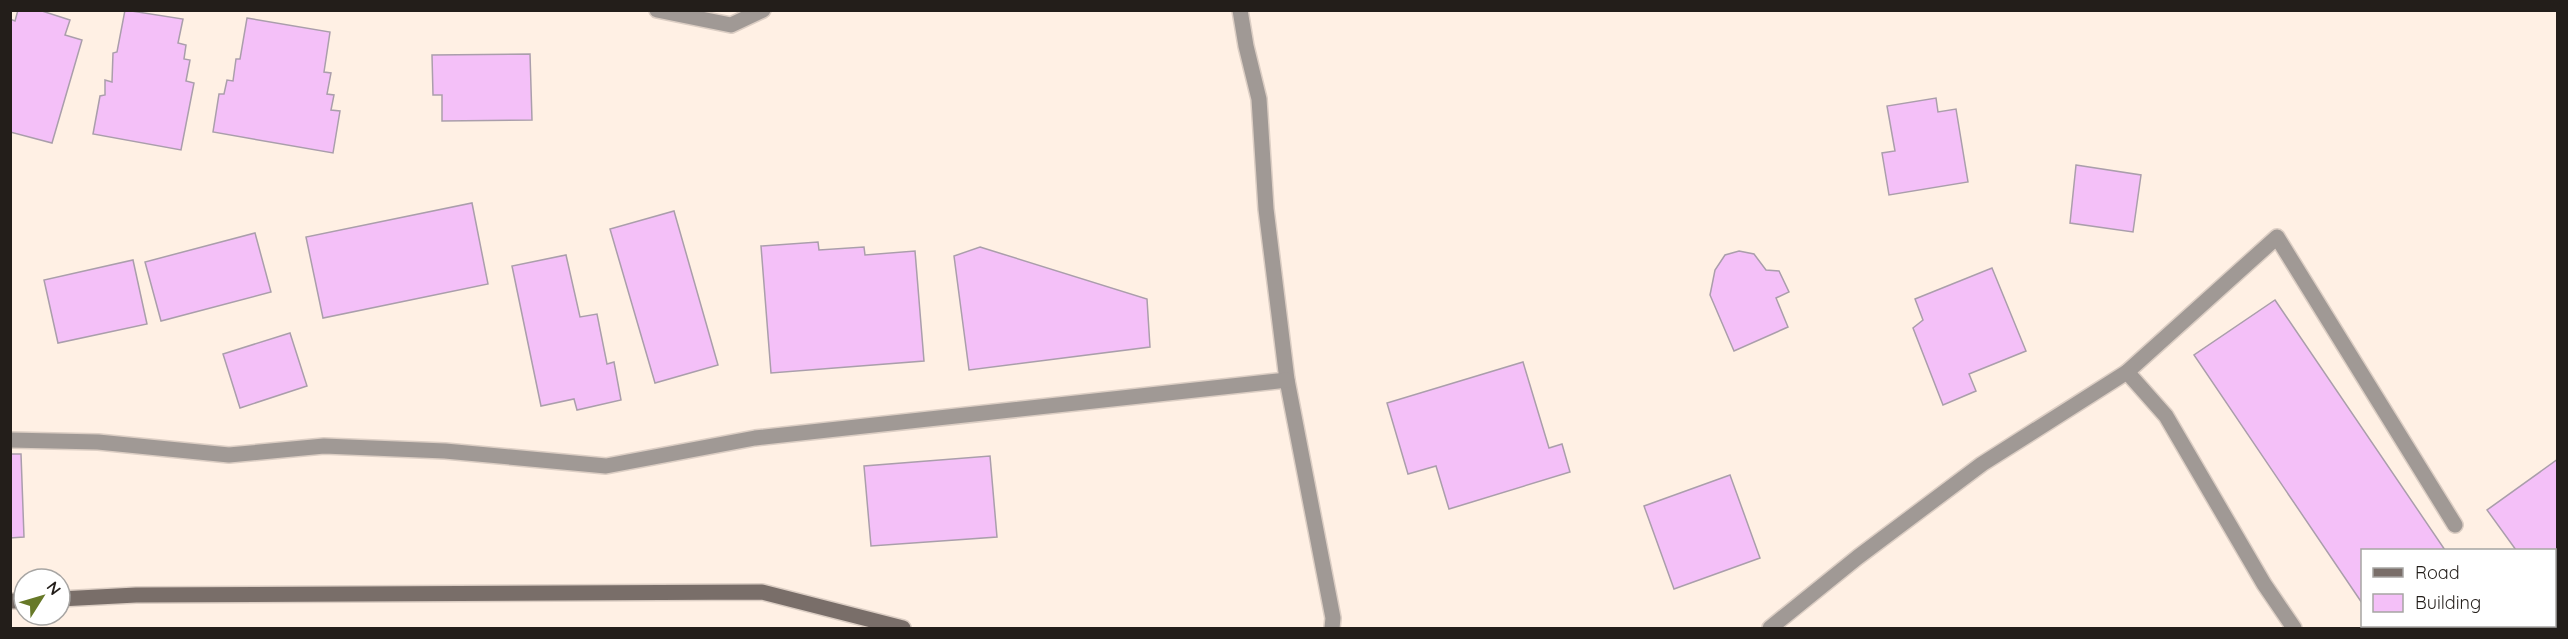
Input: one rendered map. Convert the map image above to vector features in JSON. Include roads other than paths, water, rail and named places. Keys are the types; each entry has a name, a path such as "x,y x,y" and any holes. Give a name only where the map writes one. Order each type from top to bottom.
{"main road":[{"path":"72,598 136,595 762,592 903,628"}],"street":[{"path":"657,10 730,25 763,10"},
{"path":"1240,10 1259,99 1266,209 1287,380 1333,618 1332,628"},
{"path":"1770,628 1858,557 1982,464 2127,372 2277,237 2455,525"},
{"path":"2127,372 2166,416 2264,584 2294,628"},
{"path":"10,440 98,442 229,455 324,446 445,451 606,466 754,438 1287,380"}]}
